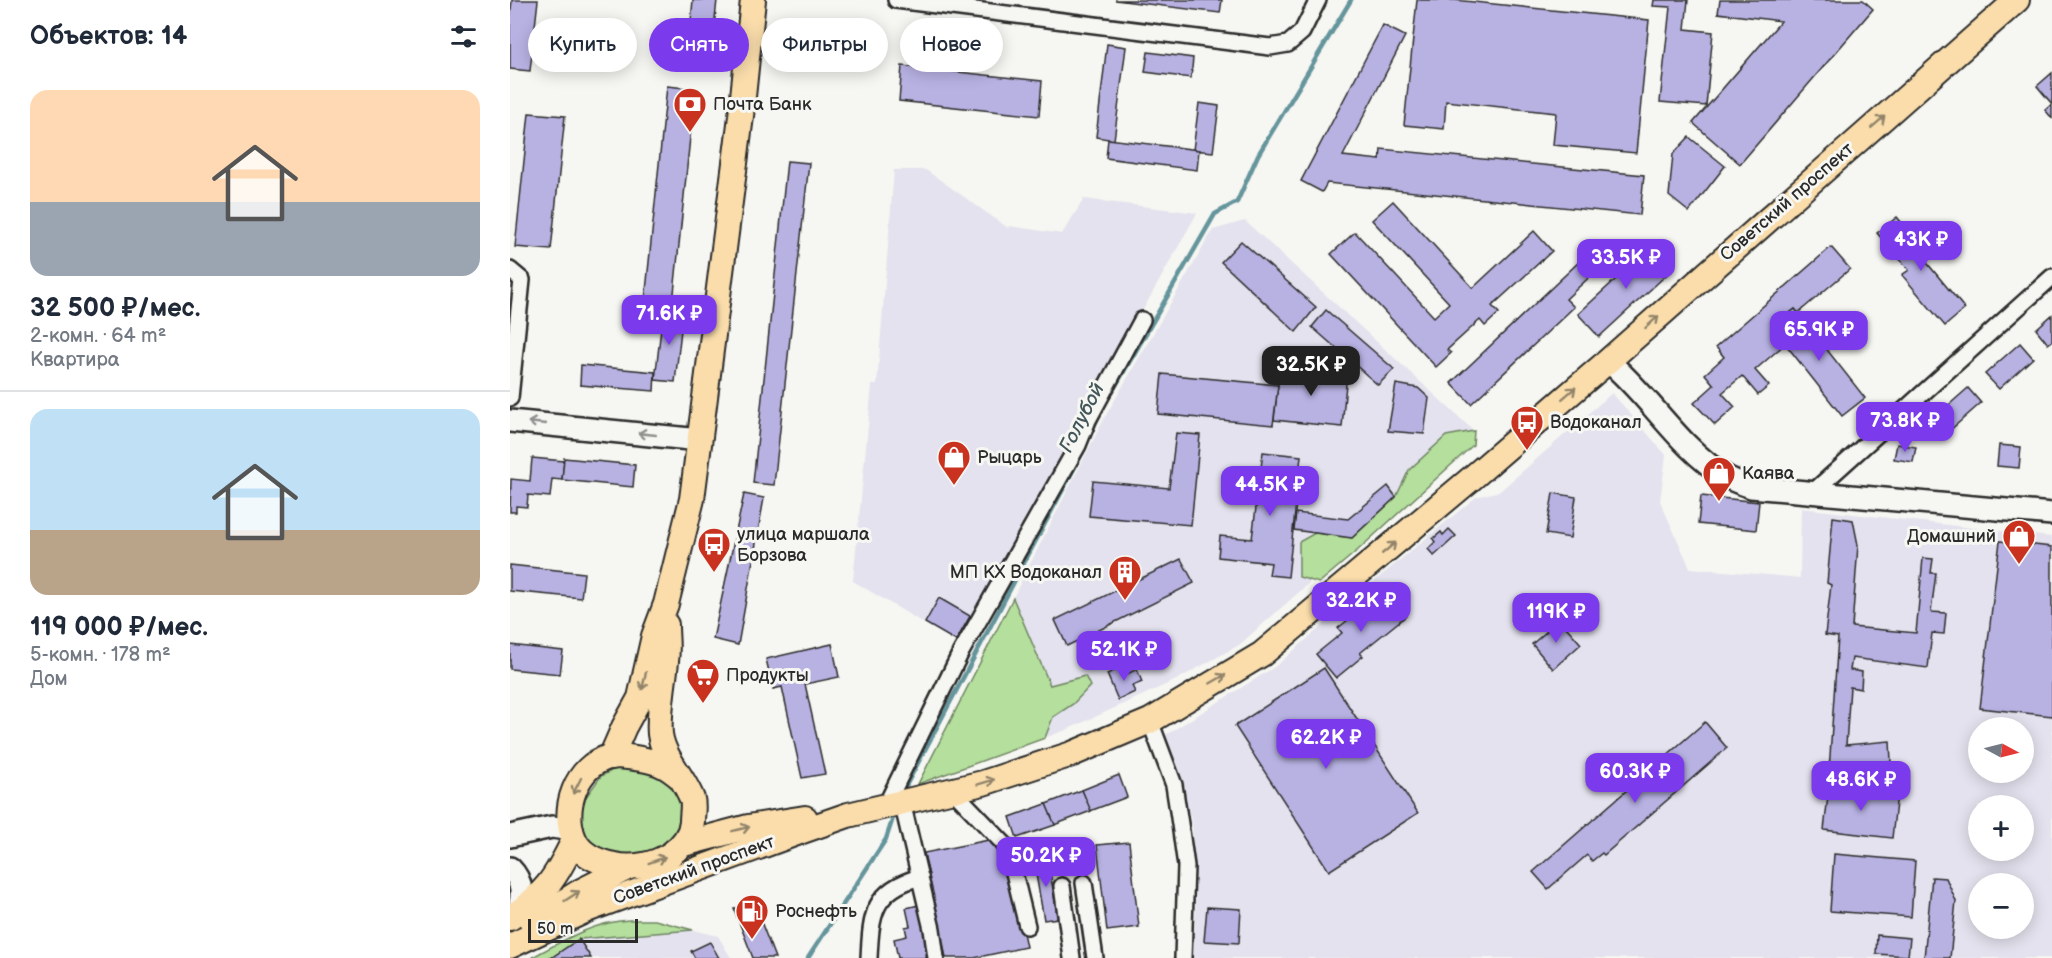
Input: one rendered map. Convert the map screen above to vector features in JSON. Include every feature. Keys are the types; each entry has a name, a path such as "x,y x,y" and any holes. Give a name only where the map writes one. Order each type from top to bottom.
{"main road":[{"path":"611,756 639,698 654,636 666,604 692,499 741,116 753,0"},
{"name":"Советский проспект","path":"510,946 589,909 848,815 898,803 959,794 1072,754 1150,720 1262,654 1608,361 2017,0"},
{"path":"666,604 667,658 660,734 668,755 681,777 693,801 692,826 684,844 668,856 627,868 604,863 587,855 573,835 569,810 575,787 587,769 611,756 653,761 667,766 681,777"},
{"name":"Советский проспект","path":"684,844 748,827 802,818 848,815"},
{"path":"514,916 536,900 550,884 561,867 573,835"},
{"name":"Советский проспект","path":"510,946 531,923 581,891 627,868"}],"street":[{"path":"896,0 1270,47 1288,44 1302,32 1318,0"},
{"path":"510,270 522,280 510,398"},
{"path":"1813,492 2052,277"},
{"path":"936,958 920,877 898,803 961,652 1078,445 1088,420 1142,320"},
{"path":"1608,361 1644,395 1687,445 1725,477 1751,487 2052,514"},
{"path":"510,421 700,440"},
{"path":"1150,720 1174,785 1186,866 1183,958"},
{"path":"959,794 1008,848 1027,926"},
{"path":"510,836 552,827 573,835"},
{"path":"510,868 519,877 522,900 514,916"},
{"path":"869,958 872,922 880,901 890,888 903,881 920,877"},
{"path":"1084,883 1095,958"},
{"path":"1062,886 1072,958"}],"shaded area":[{"name":"Рыцарь","path":"894,170 926,170 1008,228 1009,226 1062,234 1084,199 1197,213 957,643 853,581 872,385 877,385"},
{"path":"1245,221 1474,431 1239,645 1176,680 1066,730 918,784 1105,417 1213,230"},
{"path":"1612,393 1666,455 1660,501 1690,568 1800,578 1801,508 2052,537 2052,958 1193,958 1196,907 1192,821 1161,738 1276,666 1476,497 1500,491"},
{"path":"693,930 718,936 731,958 591,958 579,939"}],"green space":[{"path":"1474,431 1473,445 1319,583 1299,577 1299,542 1315,533 1352,538 1396,497 1409,470 1446,436"},
{"path":"1013,598 1050,685 1085,676 1090,686 1073,704 1053,717 1045,738 918,784"},
{"path":"617,768 655,772 678,792 683,809 680,828 670,842 659,849 628,858 596,849 586,837 580,820 583,801 601,776"},
{"path":"629,920 655,920 693,930 579,939 551,958 531,958 590,928"}],"building":[{"path":"512,0 538,0 536,18 528,18 528,71 510,69"},
{"path":"693,0 717,0 715,18 691,18"},
{"path":"1115,0 1222,0 1220,13"},
{"path":"1417,0 1454,0 1649,20 1636,153 1553,145 1556,113 1446,101 1444,129 1404,125"},
{"path":"1654,0 1688,0 1685,29 1713,32 1706,106 1660,102 1670,7 1653,6"},
{"path":"1720,0 1863,0 1873,9 1740,164 1693,123 1781,21 1718,13"},
{"path":"1383,25 1405,36 1343,156 1380,160 1381,149 1644,175 1640,215 1327,183 1322,192 1301,181"},
{"path":"1107,44 1126,47 1114,140 1096,137"},
{"path":"1148,52 1193,58 1191,78 1145,72"},
{"path":"901,72 958,72 1042,81 1039,116 899,101"},
{"path":"2052,73 2052,104 2037,86"},
{"path":"667,86 695,89 673,303 645,301"},
{"path":"1199,103 1219,106 1213,152 1193,150"},
{"path":"2052,104 2052,118 2045,110"},
{"path":"529,113 565,116 551,250 515,247"},
{"path":"1689,137 1725,166 1689,212 1669,196 1673,154"},
{"path":"1108,139 1199,150 1197,170 1106,158"},
{"path":"787,161 809,163 774,485 753,483"},
{"path":"1393,201 1473,288 1534,231 1552,251 1492,306 1499,313 1485,326 1480,320 1447,350 1451,353 1436,367 1331,254 1355,232 1434,317 1449,303 1372,220"},
{"path":"1897,217 1928,254 1923,258 1965,309 1945,326 1902,275 1909,270 1877,233"},
{"path":"1241,241 1316,307 1296,332 1221,262"},
{"path":"1600,242 1613,255 1566,299 1574,307 1471,404 1451,383"},
{"path":"1654,244 1675,267 1599,337 1578,314"},
{"path":"1831,247 1850,269 1798,313 1795,309 1772,327 1785,344 1755,370 1769,386 1758,395 1742,376 1722,393 1735,407 1715,425 1694,403 1714,385 1705,374 1724,357 1716,347"},
{"path":"1795,309 1865,398 1842,416 1772,327"},
{"path":"1326,310 1394,369 1378,385 1312,327"},
{"path":"663,311 683,313 675,382 655,380"},
{"path":"2052,315 2052,341 2048,344 2036,329"},
{"path":"2020,343 2033,358 1999,389 1985,374"},
{"path":"581,365 655,372 654,391 580,385"},
{"path":"1280,366 1347,373 1342,427 1274,420"},
{"path":"1162,374 1278,385 1273,425 1158,414"},
{"path":"1396,384 1418,388 1429,398 1424,434 1388,431"},
{"path":"1968,388 1981,403 1947,433 1934,418"},
{"path":"1176,433 1200,435 1191,525 1089,516 1093,481 1169,488"},
{"path":"1897,444 1916,447 1913,462 1894,459"},
{"path":"1999,445 2021,447 2019,468 1997,466"},
{"path":"1263,452 1301,456 1288,577 1269,575 1271,563 1218,557 1220,536 1252,539"},
{"path":"532,458 564,461 562,480 552,479 550,497 528,495 527,507 516,506 516,512 510,512 511,479 530,481"},
{"path":"564,458 635,465 633,487 562,480"},
{"path":"1388,486 1396,497 1352,538 1294,530 1296,513 1348,519"},
{"path":"1553,493 1576,497 1570,538 1546,534"},
{"path":"744,494 764,498 738,645 713,639"},
{"path":"1701,496 1759,502 1756,530 1698,524"},
{"path":"1833,517 1853,520 1858,545 1852,627 1916,633 1923,558 1933,559 1931,573 1936,573 1931,612 1946,613 1944,634 1932,633 1928,668 1852,658 1850,670 1862,672 1861,689 1850,687 1846,745 1890,741 1891,762 1829,771 1838,637 1825,635 1831,585 1827,583"},
{"path":"1449,529 1456,536 1434,556 1428,549 1435,542 1433,539 1441,532 1443,535"},
{"path":"2000,541 2052,547 2052,716 1980,708"},
{"name":"МП КХ Водоканал","path":"1181,559 1194,583 1067,646 1055,620"},
{"path":"510,565 584,573 581,598 510,591"},
{"path":"1385,590 1406,616 1360,653 1363,656 1336,678 1316,654 1342,633 1338,628"},
{"path":"939,598 970,616 956,641 925,623"},
{"path":"1560,620 1581,644 1553,669 1532,644"},
{"path":"832,644 839,677 805,684 825,774 802,778 782,687 773,689 766,659"},
{"path":"510,645 563,651 560,674 510,669"},
{"path":"1124,666 1127,674 1137,669 1142,682 1132,686 1135,692 1118,700 1107,674"},
{"path":"1324,668 1418,813 1329,871 1235,726"},
{"path":"1705,722 1727,748 1604,855 1602,853 1592,861 1587,855 1548,889 1533,872"},
{"path":"1119,775 1127,797 1090,811 1082,790"},
{"path":"1829,787 1897,794 1892,838 1824,830"},
{"path":"1082,790 1091,811 1054,825 1046,804"},
{"path":"1046,804 1055,825 1017,838 1010,817"},
{"path":"994,839 997,853 1006,851 1026,947 974,958 946,958 924,853"},
{"path":"1129,842 1139,927 1107,931 1097,845"},
{"path":"1834,854 1915,861 1911,917 1830,911"},
{"path":"1047,855 1058,918 1044,920 1033,857"},
{"path":"1932,877 1946,878 1956,901 1950,958 1924,958"},
{"path":"753,901 775,958 753,958 734,909"},
{"path":"919,905 929,958 898,958 894,939 907,936 905,927 910,926 906,908"},
{"path":"1207,907 1241,909 1239,943 1204,941"},
{"path":"1877,935 1910,938 1908,956 1876,954"},
{"path":"579,939 591,958 551,958"},
{"path":"710,942 719,958 695,958 691,951"}],"waterway":[{"name":"Голубой","path":"1112,392 1215,214 1237,202 1258,155 1351,0"},
{"name":"Голубой","path":"1088,440 1099,415"},
{"name":"Голубой","path":"902,793 1085,448"},
{"name":"Голубой","path":"808,958 886,839 895,812"}],"place":[{"name":"Почта Банк","path":"690,133"},
{"name":"Водоканал","path":"1527,451"},
{"name":"Рыцарь","path":"954,486"},
{"name":"Каява","path":"1719,502"},
{"name":"Домашний","path":"2019,565"},
{"name":"улица маршала Борзова","path":"714,573"},
{"name":"МП КХ Водоканал","path":"1125,601"},
{"name":"Продукты","path":"703,704"},
{"name":"Роснефть","path":"752,940"}]}
